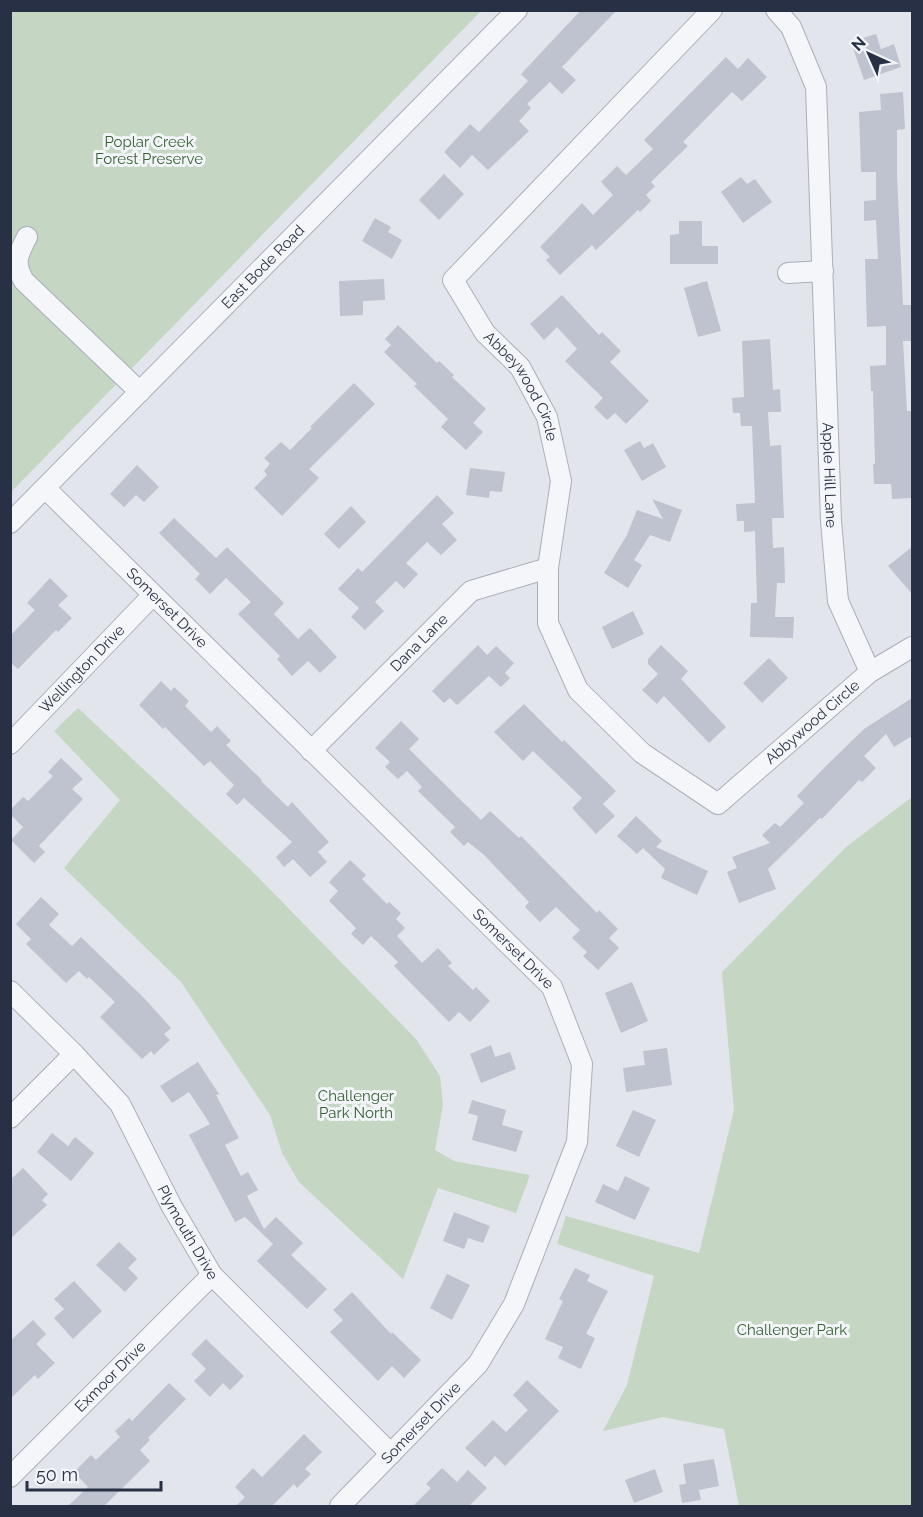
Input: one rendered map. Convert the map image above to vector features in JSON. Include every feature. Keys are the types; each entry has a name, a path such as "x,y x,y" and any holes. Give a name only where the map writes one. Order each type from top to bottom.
{"street":[{"name":"East Bode Road","path":"10,523 517,10"},
{"name":"Abbeywood Circle","path":"712,10 453,280 485,333 520,367 547,417 561,481 548,568 548,623 579,690 642,753 718,804"},
{"name":"Apple Hill Lane","path":"776,10 791,27 816,87 831,521 838,601 870,672"},
{"path":"27,237 17,261 24,282 140,392"},
{"path":"788,273 823,271"},
{"name":"Somerset Drive","path":"45,488 552,987 582,1064 576,1142 514,1304 478,1364 340,1506"},
{"name":"Dana Lane","path":"311,751 471,591 548,568"},
{"name":"Wellington Drive","path":"10,744 153,595"},
{"name":"Abbywood Circle","path":"718,804 870,672 912,647"},
{"name":"Plymouth Drive","path":"10,991 74,1054 120,1104 172,1207 212,1275 391,1454"},
{"path":"10,1118 74,1054"},
{"name":"Exmoor Drive","path":"10,1478 212,1275"}],"green space":[{"name":"Poplar Creek Forest Preserve","path":"11,11 481,11 11,492"},
{"name":"Challenger Park North","path":"78,708 249,868 416,1039 440,1076 443,1105 435,1150 454,1161 530,1175 516,1213 438,1188 403,1279 299,1182 282,1153 270,1115 181,982 64,868 120,800 54,731"},
{"name":"Challenger Park","path":"912,797 912,1506 739,1506 724,1429 663,1417 603,1431 627,1385 654,1276 557,1244 566,1216 699,1253 734,1110 722,972 846,847"}],"building":[{"path":"581,10 617,10 562,67 576,80 562,94 550,82 527,104 531,108 519,121 529,131 488,170 472,155 460,168 444,152 470,124 479,132 528,81 521,74"},
{"path":"876,34 881,49 894,44 901,67 864,80 851,42"},
{"path":"726,57 738,69 748,58 767,77 742,101 732,92 683,142 688,146 651,182 655,186 646,195 651,201 640,212 638,210 596,250 592,245 560,275 546,260 550,257 540,247 582,203 593,215 613,195 601,182 617,166 626,175 653,149 644,140"},
{"path":"903,92 905,129 897,130 897,176 903,305 911,305 912,341 903,341 907,411 911,411 912,423 912,498 892,499 891,484 874,484 873,391 871,391 870,366 886,365 886,326 867,327 865,259 878,259 876,220 864,221 864,201 876,200 876,172 861,172 859,112 881,110 880,94"},
{"path":"444,174 464,194 439,220 419,200"},
{"path":"741,177 747,184 755,179 772,202 743,223 721,192"},
{"path":"375,218 391,227 388,232 402,240 392,259 362,241"},
{"path":"679,221 702,221 702,246 718,246 718,264 670,264 670,235 679,234"},
{"path":"384,279 385,300 363,301 363,315 340,316 339,281"},
{"path":"707,281 721,331 698,337 684,288"},
{"path":"562,295 599,335 602,332 621,351 610,362 649,401 626,424 615,413 607,420 594,407 603,398 565,361 577,349 557,327 544,340 530,324"},
{"path":"398,325 437,363 439,361 454,375 452,377 486,409 473,423 483,432 466,450 441,427 448,419 384,352 391,345 385,339"},
{"path":"770,339 773,390 780,389 781,412 768,412 770,446 781,445 784,518 772,518 773,548 784,547 785,583 777,583 775,617 794,617 793,638 750,637 751,603 757,603 755,531 744,532 744,521 737,521 736,504 755,503 752,426 741,426 740,413 733,413 732,398 744,397 742,341"},
{"path":"354,383 375,404 309,469 319,478 282,516 254,488 267,475 264,471 270,464 264,458 281,442 290,450"},
{"path":"640,441 644,448 653,443 666,467 642,481 624,450"},
{"path":"137,465 159,487 144,502 136,495 124,507 110,494"},
{"path":"470,468 505,472 502,492 490,491 489,498 466,495"},
{"path":"437,495 454,513 442,524 457,540 441,555 427,542 406,563 418,574 404,589 396,581 375,602 384,611 365,630 351,617 359,608 338,589 358,568 362,572"},
{"path":"652,499 682,510 670,542 650,535 634,560 642,565 628,588 604,573 627,535 637,510 663,519"},
{"path":"351,506 366,522 339,549 324,534"},
{"path":"174,518 216,558 227,547 284,603 274,614 298,639 310,628 337,657 320,673 308,661 292,676 277,659 280,656 238,614 251,602 226,578 210,594 195,579 200,574 159,533"},
{"path":"912,547 912,594 888,566"},
{"path":"50,578 68,596 58,605 72,618 58,632 56,630 18,669 10,662 10,636 35,610 27,603"},
{"path":"633,611 644,634 612,649 602,627"},
{"path":"478,645 487,655 496,646 514,663 505,673 510,678 501,687 489,676 457,705 450,698 444,703 432,691"},
{"path":"661,645 688,671 681,679 726,727 709,743 664,696 657,704 642,690 658,674 648,664 648,659"},
{"path":"769,658 788,678 762,703 743,683"},
{"path":"161,681 171,691 174,687 189,701 185,706 211,732 217,726 231,741 226,745 288,807 292,802 329,842 318,852 327,862 310,877 293,859 284,867 276,857 292,842 244,798 237,805 226,794 234,785 210,761 204,766 139,705"},
{"path":"912,698 912,736 894,747 886,734 864,756 876,768 862,782 859,780 822,819 820,818 768,869 776,889 739,903 727,872 737,868 732,857 770,843 762,835 775,823 780,827 804,803 797,796 825,767 864,729"},
{"path":"524,704 616,791 603,804 615,816 596,834 572,808 582,798 533,751 523,761 494,732"},
{"path":"401,721 419,739 409,749 481,820 490,811 519,838 521,836 597,913 599,910 618,929 609,938 619,948 598,970 583,956 587,952 572,938 580,930 556,907 540,922 525,907 529,902 484,855 468,842 464,846 450,832 455,827 418,791 422,787 407,771 398,779 385,767 390,762 375,748"},
{"path":"61,758 83,779 72,789 83,799 39,846 45,852 34,863 11,840 23,827 10,814 10,810 23,797 28,801 53,776 48,772"},
{"path":"636,816 662,841 656,847 708,871 697,895 661,878 665,869 643,848 637,854 617,836"},
{"path":"350,860 366,875 362,879 387,904 389,902 401,913 396,919 405,928 397,936 422,963 438,948 452,963 448,966 473,990 476,987 490,1001 470,1022 459,1012 449,1022 394,966 398,962 371,936 363,945 351,934 356,928 329,901 338,891 329,882"},
{"path":"41,897 59,914 49,925 72,946 81,937 145,999 171,1028 164,1034 170,1040 154,1055 151,1051 142,1059 100,1017 115,1002 89,977 87,979 79,971 66,983 26,944 31,939 16,924"},
{"path":"632,982 648,1021 621,1033 605,993"},
{"path":"491,1045 495,1057 510,1052 516,1069 481,1083 470,1054"},
{"path":"667,1048 672,1085 626,1092 623,1068 645,1065 643,1051"},
{"path":"198,1062 219,1094 216,1095 239,1138 225,1145 241,1176 248,1172 258,1190 247,1196 264,1229 276,1217 303,1243 291,1255 327,1289 307,1309 257,1261 273,1244 245,1217 235,1222 189,1135 210,1124 189,1092 172,1103 160,1086"},
{"path":"472,1100 506,1110 502,1125 523,1131 516,1152 472,1140 478,1116 468,1113"},
{"path":"633,1110 656,1120 639,1157 616,1146"},
{"path":"52,1133 68,1146 75,1137 94,1153 71,1181 37,1152"},
{"path":"23,1168 48,1194 42,1200 47,1205 10,1239 10,1180"},
{"path":"625,1176 650,1188 635,1220 595,1202 603,1184 618,1191"},
{"path":"454,1212 490,1226 483,1243 468,1238 464,1249 443,1241"},
{"path":"119,1242 137,1259 128,1268 138,1278 125,1292 96,1265"},
{"path":"575,1268 590,1275 587,1281 608,1291 586,1334 595,1338 581,1369 558,1358 563,1347 545,1339 563,1301 559,1299"},
{"path":"447,1274 470,1285 452,1320 430,1308"},
{"path":"74,1281 102,1311 73,1339 54,1318 64,1309 54,1299"},
{"path":"352,1292 391,1334 392,1332 421,1360 404,1378 392,1366 378,1381 330,1332 343,1320 333,1310"},
{"path":"33,1320 46,1334 36,1344 55,1363 38,1379 35,1375 10,1399 10,1341"},
{"path":"206,1339 244,1376 230,1390 223,1383 210,1397 194,1381 206,1369 191,1354"},
{"path":"527,1380 559,1411 505,1466 495,1456 485,1467 465,1448 493,1420 506,1432 528,1410 513,1395"},
{"path":"169,1383 186,1399 148,1438 150,1440 140,1450 150,1461 104,1506 68,1506 88,1487 74,1472 91,1455 96,1460 120,1437 115,1431 129,1418 132,1421"},
{"path":"304,1434 322,1452 305,1469 311,1474 297,1488 294,1484 272,1506 236,1506 245,1497 235,1487 253,1468 262,1477"},
{"path":"714,1459 719,1486 699,1490 701,1500 682,1503 679,1485 686,1484 683,1464"},
{"path":"442,1468 457,1482 468,1470 487,1488 469,1506 413,1506 431,1488 426,1484"},
{"path":"655,1469 663,1492 634,1503 625,1480"}]}
